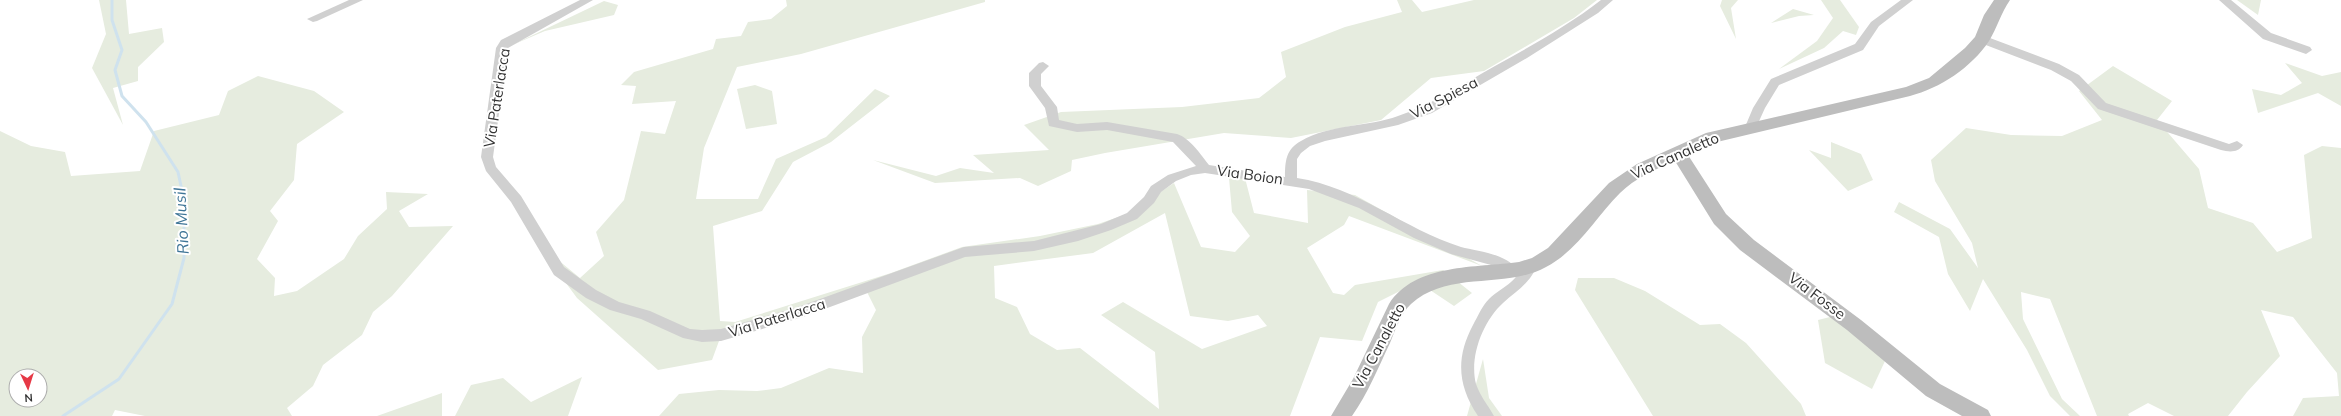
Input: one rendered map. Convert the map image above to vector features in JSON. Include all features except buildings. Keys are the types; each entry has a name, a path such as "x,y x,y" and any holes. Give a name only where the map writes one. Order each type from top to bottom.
{"street":[{"path":"313,19 358,0"},
{"name":"Via Paterlacca","path":"588,0 504,43 502,48 487,157 490,168 516,199 537,237 560,271 591,294 615,306 645,315 688,334 702,336 721,335 756,326 798,313 964,252 1034,246 1078,236 1132,216 1149,200 1156,189 1172,178 1189,171 1205,169"},
{"name":"Via Spiesa","path":"1291,182 1291,159 1296,150 1306,142 1323,136 1398,121 1428,110 1523,55 1594,11 1608,0"},
{"path":"1751,127 1759,108 1775,82 1859,47 1875,24 1908,0"},
{"name":"Via Canaletto","path":"1341,416 1359,385 1399,304 1419,288 1449,278 1529,268 1543,263 1555,253 1623,180 1643,168 1712,137 1926,86 1952,69 1971,52 1982,39 1992,15 2002,0"},
{"path":"2224,0 2267,36 2306,50"},
{"path":"1982,39 2055,67 2075,78 2102,106 2220,146 2230,148 2237,145"},
{"name":"Via Boion","path":"1043,66 1035,73 1035,86 1051,107 1053,123 1077,128 1107,126 1177,138 1193,153 1205,169 1311,185 1364,205 1419,235 1456,250 1495,262 1510,270"},
{"name":"Via Fosse","path":"1678,152 1720,219 1747,245 1854,325 1933,390 1981,416"},
{"path":"1486,416 1474,399 1466,369 1469,348 1493,304 1514,289 1525,278 1529,268"}],"shaded area":[{"path":"99,0 126,0 129,34 162,28 164,42 138,67 138,81 113,88 123,125 92,68 106,34"},
{"path":"786,0 985,0 985,2 801,54 737,67 704,148 696,199 758,199 776,159 826,137 875,89 890,96 831,142 793,162 762,211 713,226 720,321 735,322 891,273 962,247 1040,236 1098,224 1127,214 1174,183 1201,247 1235,252 1250,236 1232,212 1229,178 1245,178 1254,213 1308,223 1307,190 1355,195 1482,266 1349,216 1344,225 1307,248 1333,293 1344,295 1355,285 1443,270 1472,293 1454,306 1418,282 1378,302 1362,341 1320,337 1290,416 659,416 679,394 719,390 757,391 781,388 829,368 863,373 862,337 876,310 867,292 719,341 712,360 658,370 577,298 535,241 580,278 604,256 596,232 624,200 641,131 665,134 676,101 632,104 636,86 621,85 634,72 713,49 716,39 741,36 748,22 771,19 787,6","holes":["1165,213 1190,316 1228,321 1258,315 1267,326 1202,349 1123,302 1101,315 1155,352 1159,409 1080,348 1057,350 1030,334 1017,307 995,298 994,266 1093,253"]},
{"path":"1397,0 1412,0 1422,12 1474,0 1597,0 1574,18 1484,71 1431,78 1381,120 1291,138 1224,133 1105,153 1072,160 1071,171 1038,186 1020,178 935,183 873,160 936,176 960,168 994,173 973,155 1049,150 1024,125 1061,112 1182,107 1259,98 1286,77 1281,52 1345,27 1402,12"},
{"path":"1722,0 1738,0 1731,8 1736,39 1720,6"},
{"path":"1821,0 1840,0 1859,27 1856,35 1843,31 1824,48 1779,69 1817,41 1833,18"},
{"path":"2237,0 2261,0 2258,15"},
{"path":"604,1 618,5 614,15 545,31 510,46"},
{"path":"1793,9 1814,15 1799,16 1771,23"},
{"path":"2285,63 2322,76 2341,72 2341,106 2318,93 2258,113 2252,89 2281,95 2302,83"},
{"path":"2113,66 2172,101 2157,120 2199,169 2208,208 2253,223 2277,252 2312,238 2304,155 2322,146 2341,148 2341,416 2293,416 2303,398 2339,396 2337,373 2293,317 2261,310 2280,356 2247,392 2228,416 2174,416 2148,403 2128,414 2129,416 2097,416 2050,299 2021,292 2023,319 2062,399 2080,416 2070,416 2050,396 2027,350 1983,279 1970,311 1948,274 1939,237 1894,212 1899,202 1950,229 1978,268 1972,243 1935,181 1931,160 1966,128 2011,135 2062,136 2102,120 2079,91"},
{"path":"258,76 314,91 344,112 297,144 294,180 270,211 278,221 257,259 275,278 274,296 297,291 344,259 358,236 387,209 386,192 428,194 399,211 409,227 453,226 392,296 373,312 362,335 323,365 313,386 287,408 292,416 145,416 115,410 112,416 0,416 0,131 31,146 65,152 71,176 140,171 154,131 219,115 228,91"},
{"path":"755,85 772,91 777,124 746,129 737,89"},
{"path":"1831,142 1861,154 1873,180 1848,191 1809,150 1831,158"},
{"path":"1578,278 1614,278 1645,291 1700,325 1720,324 1746,343 1801,404 1806,416 1653,416 1575,290"},
{"path":"1834,316 1885,361 1872,389 1825,363 1818,320"},
{"path":"1483,359 1489,398 1502,416 1467,416"},
{"path":"582,377 568,416 455,416 471,385 503,378 531,402"},
{"path":"442,393 442,416 377,416"}],"waterway":[{"name":"Rio Musil","path":"63,416 119,379 172,304 184,258 184,200 178,172 146,122 122,96 115,70 122,50 112,20 112,0"}]}
